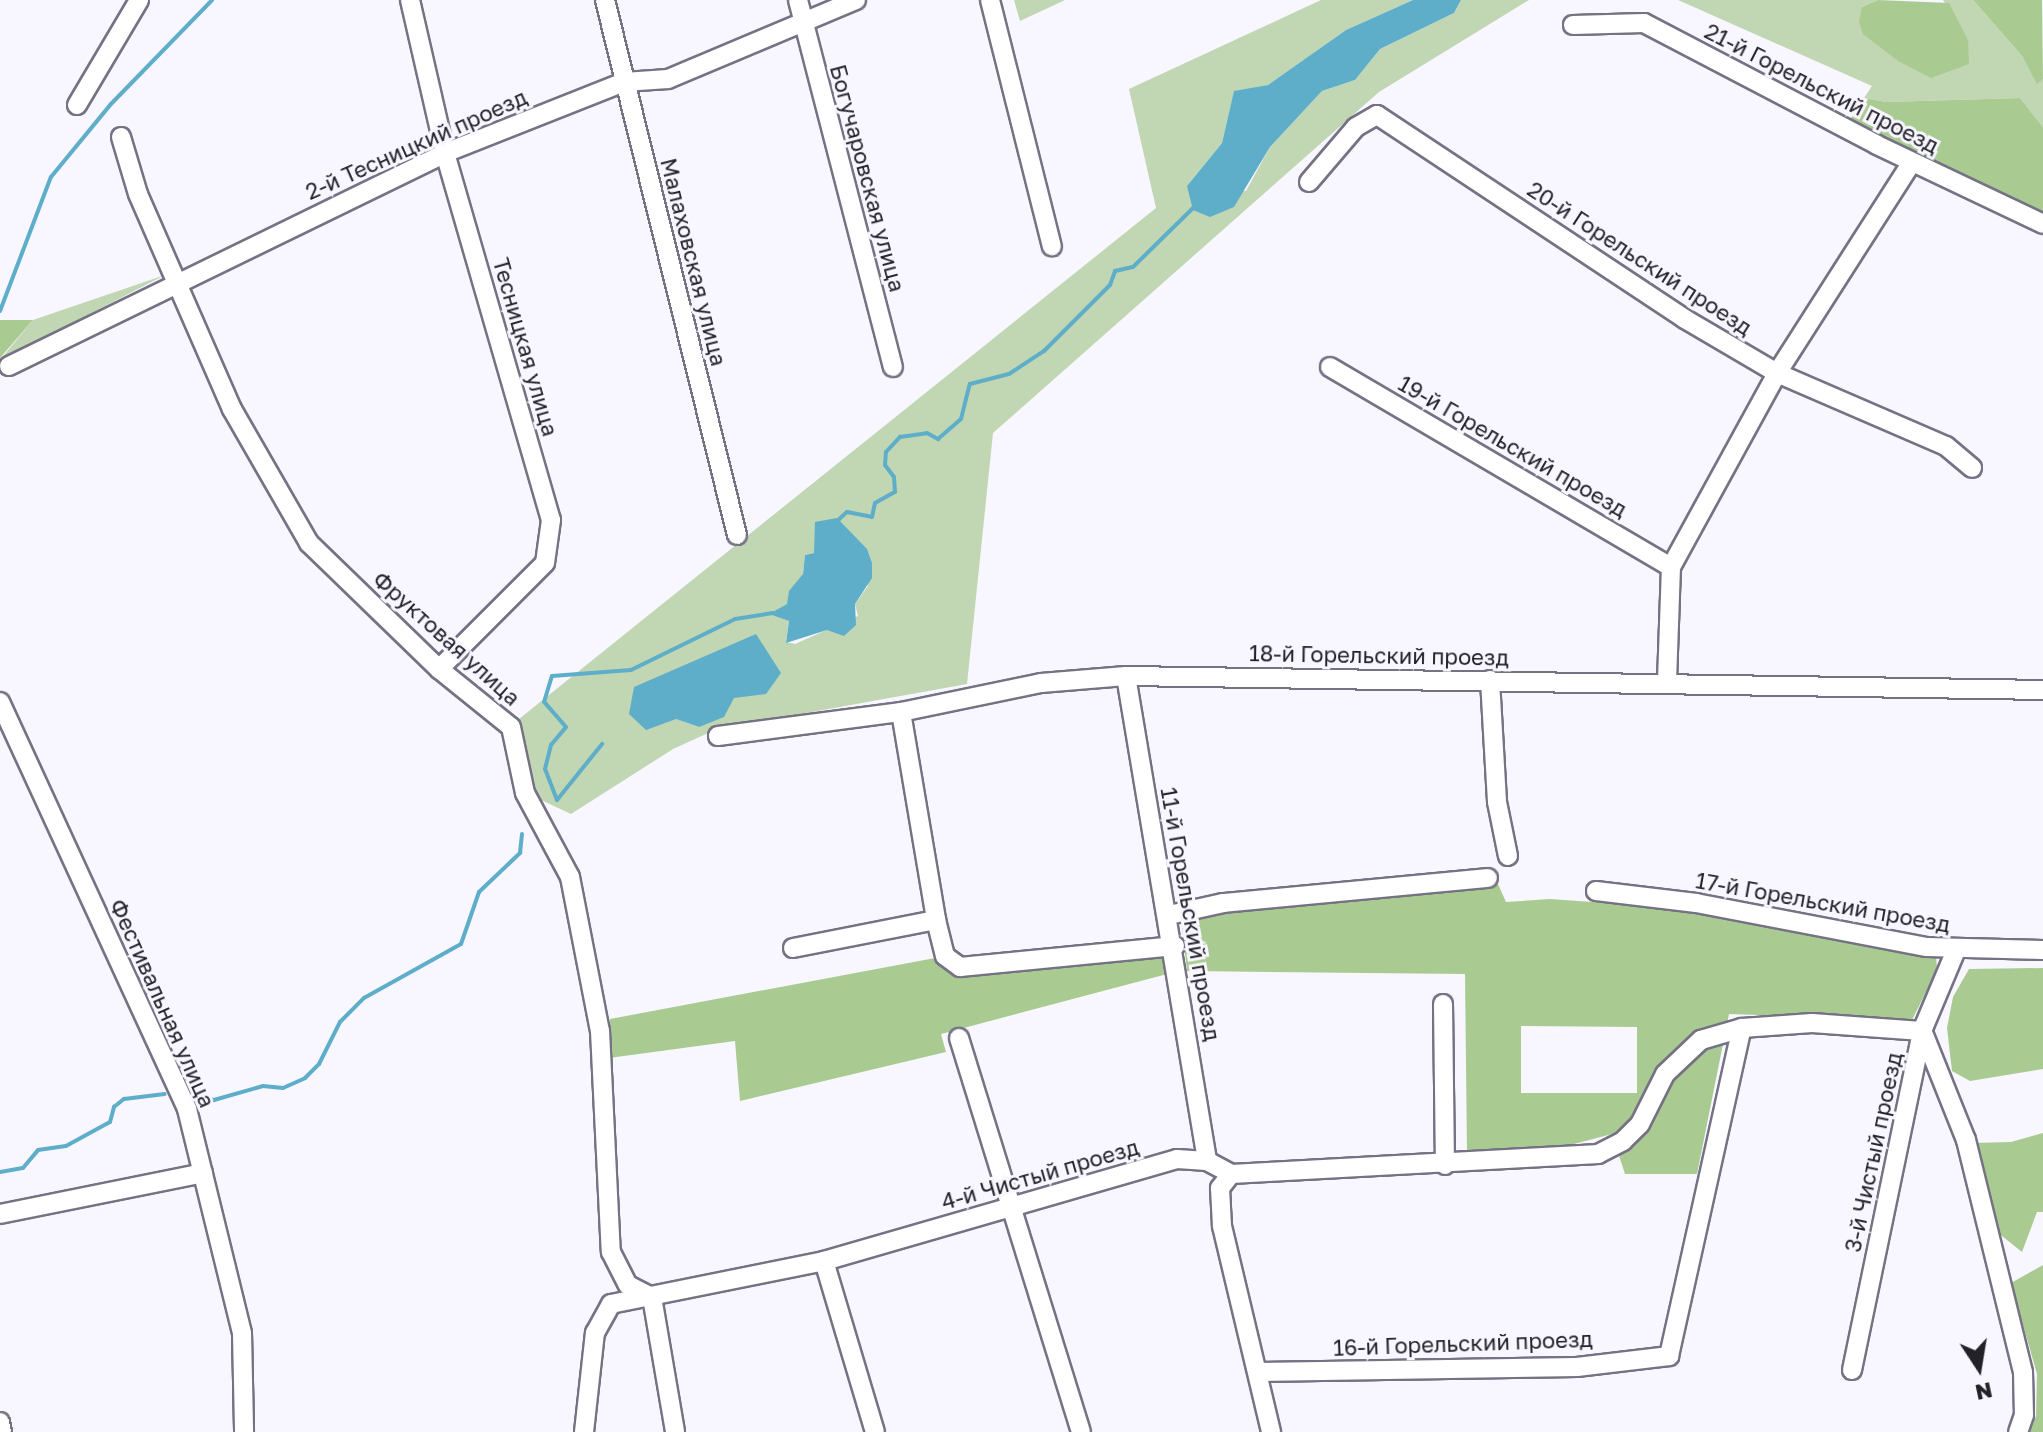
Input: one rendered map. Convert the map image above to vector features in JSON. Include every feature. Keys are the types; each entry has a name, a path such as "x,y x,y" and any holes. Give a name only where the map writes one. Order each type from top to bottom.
{"street":[{"path":"77,105 139,0"},
{"name":"Тесницкая улица","path":"410,0 445,153 551,520 545,563 439,669"},
{"name":"Малаховская улица","path":"605,0 737,535"},
{"name":"Богучаровская улица","path":"798,0 893,367"},
{"name":"2-й Тесницкий проезд","path":"9,366 177,281 445,153 624,82 668,79 856,0"},
{"path":"990,0 1052,246"},
{"name":"21-й Горельский проезд","path":"1573,25 1644,23 1912,162 2043,224"},
{"name":"20-й Горельский проезд","path":"1309,182 1356,127 1377,115 1685,319 1777,373 1946,446 1972,468"},
{"name":"Фруктовая улица","path":"121,137 138,194 232,409 309,543 439,669 511,727 525,793 570,877 600,1031 611,1252 628,1285 652,1297"},
{"path":"1667,681 1671,567 1777,373 1912,162"},
{"name":"19-й Горельский проезд","path":"1330,367 1671,567"},
{"name":"18-й Горельский проезд","path":"718,736 901,712 1041,683 1126,676 1667,681 2043,690"},
{"name":"11-й Горельский проезд","path":"1126,676 1175,946 1207,1161"},
{"path":"1490,680 1497,802 1508,856"},
{"name":"Фестивальная улица","path":"0,702 187,1109 242,1333 244,1432"},
{"path":"901,712 936,920 945,956 960,967 1175,946"},
{"path":"1169,915 1223,903 1488,878"},
{"name":"17-й Горельский проезд","path":"1596,891 1696,903 1956,950 2043,950"},
{"path":"793,948 936,920"},
{"name":"3-й Чистый проезд","path":"1852,1370 1922,1031 1956,950"},
{"path":"1443,1004 1445,1165"},
{"path":"1271,1432 1222,1226 1220,1188 1231,1174 1445,1165 1598,1154 1623,1141 1640,1124 1680,1054 1701,1040 1742,1028 1812,1023 1922,1031 1966,1140 2023,1372 2024,1415 2018,1432"},
{"name":"16-й Горельский проезд","path":"1258,1372 1577,1367 1669,1356 1742,1028"},
{"path":"959,1038 1081,1432"},
{"name":"4-й Чистый проезд","path":"584,1432 595,1333 611,1304 824,1261 1177,1159 1207,1161 1231,1174"},
{"path":"0,1214 203,1173"},
{"path":"824,1261 875,1432"},
{"path":"652,1297 675,1432"},
{"path":"0,1422 2,1432"}],"green space":[{"path":"1014,0 1065,0 1020,21"},
{"path":"1321,0 1413,0 1346,30 1268,85 1234,92 1222,143 1187,186 1246,191 1270,147 1322,91 1355,80 1380,49 1454,13 1461,0 1529,0 1379,92 993,433 967,684 717,729 673,749 571,814 541,800 531,785 519,719 1156,208 1129,89","holes":["837,519 860,543 868,586 855,604 858,616 795,644 786,642 789,621 770,614 787,604 803,574 805,555 814,553","781,673 734,698 699,727 676,719"]},
{"path":"1678,0 1878,0 1862,7 1871,37 1898,61 1968,40 1943,0 1973,0 2022,56 2037,83 2043,79 2043,127 2020,98 1886,102 1864,98 1872,86"},
{"path":"1878,0 1949,3 1968,40 1969,64 1931,78 1898,61 1863,34 1859,22 1862,7"},
{"path":"1973,0 2042,0 2043,79 2037,84 2022,56"},
{"path":"1864,98 1886,102 2020,98 2043,127 2043,215 1848,123"},
{"path":"165,275 0,360 33,320"},
{"path":"0,320 33,320 0,358"},
{"path":"1498,884 1506,902 1550,899 1691,909 1936,954 1937,970 1912,1020 1729,1014 1697,1174 1625,1174 1612,1134 1555,1149 1467,1153 1465,974 1187,971 1182,926 1223,909","holes":["1521,1026 1637,1027 1637,1093 1521,1093"]},
{"path":"1168,953 1171,973 941,1034 946,1052 740,1101 735,1041 609,1058 610,1019 935,958 957,976 1083,958"},
{"path":"2043,968 2043,1069 1970,1081 1952,1071 1947,1028 1953,997 1969,969"},
{"path":"2043,1133 2043,1212 2037,1212 2022,1252 1997,1232 1974,1143 2011,1142"},
{"path":"2043,1265 2043,1432 2030,1432 2036,1416 2037,1374 2011,1283"}],"water":[{"path":"1413,0 1461,0 1454,13 1380,49 1355,80 1322,91 1270,147 1234,207 1210,217 1193,210 1187,186 1222,143 1234,91 1268,85 1346,30"},
{"path":"837,518 867,549 872,563 872,578 855,604 856,625 844,636 827,630 786,643 789,621 769,614 787,604 789,591 803,574 805,555 814,553 815,522"},
{"path":"756,634 781,673 766,694 734,698 724,717 699,727 676,719 646,730 629,714 634,687"}],"waterway":[{"path":"0,311 51,177 111,104 212,0"},
{"path":"835,523 847,512 872,517 875,503 895,492 894,477 885,465 886,452 900,437 927,433 938,439 961,419 970,384 1009,374 1044,351 1110,285 1115,271 1133,267 1194,207"},
{"path":"557,800 545,769 551,745 566,727 544,702 552,676 631,670 735,619 773,613"},
{"path":"557,800 602,744"},
{"path":"189,1090 214,1100 263,1086 283,1088 305,1078 319,1064 340,1022 364,998 461,944 479,892 520,853 522,834"},
{"path":"0,1172 23,1168 38,1150 66,1146 110,1122 114,1107 124,1099 165,1094"}]}
